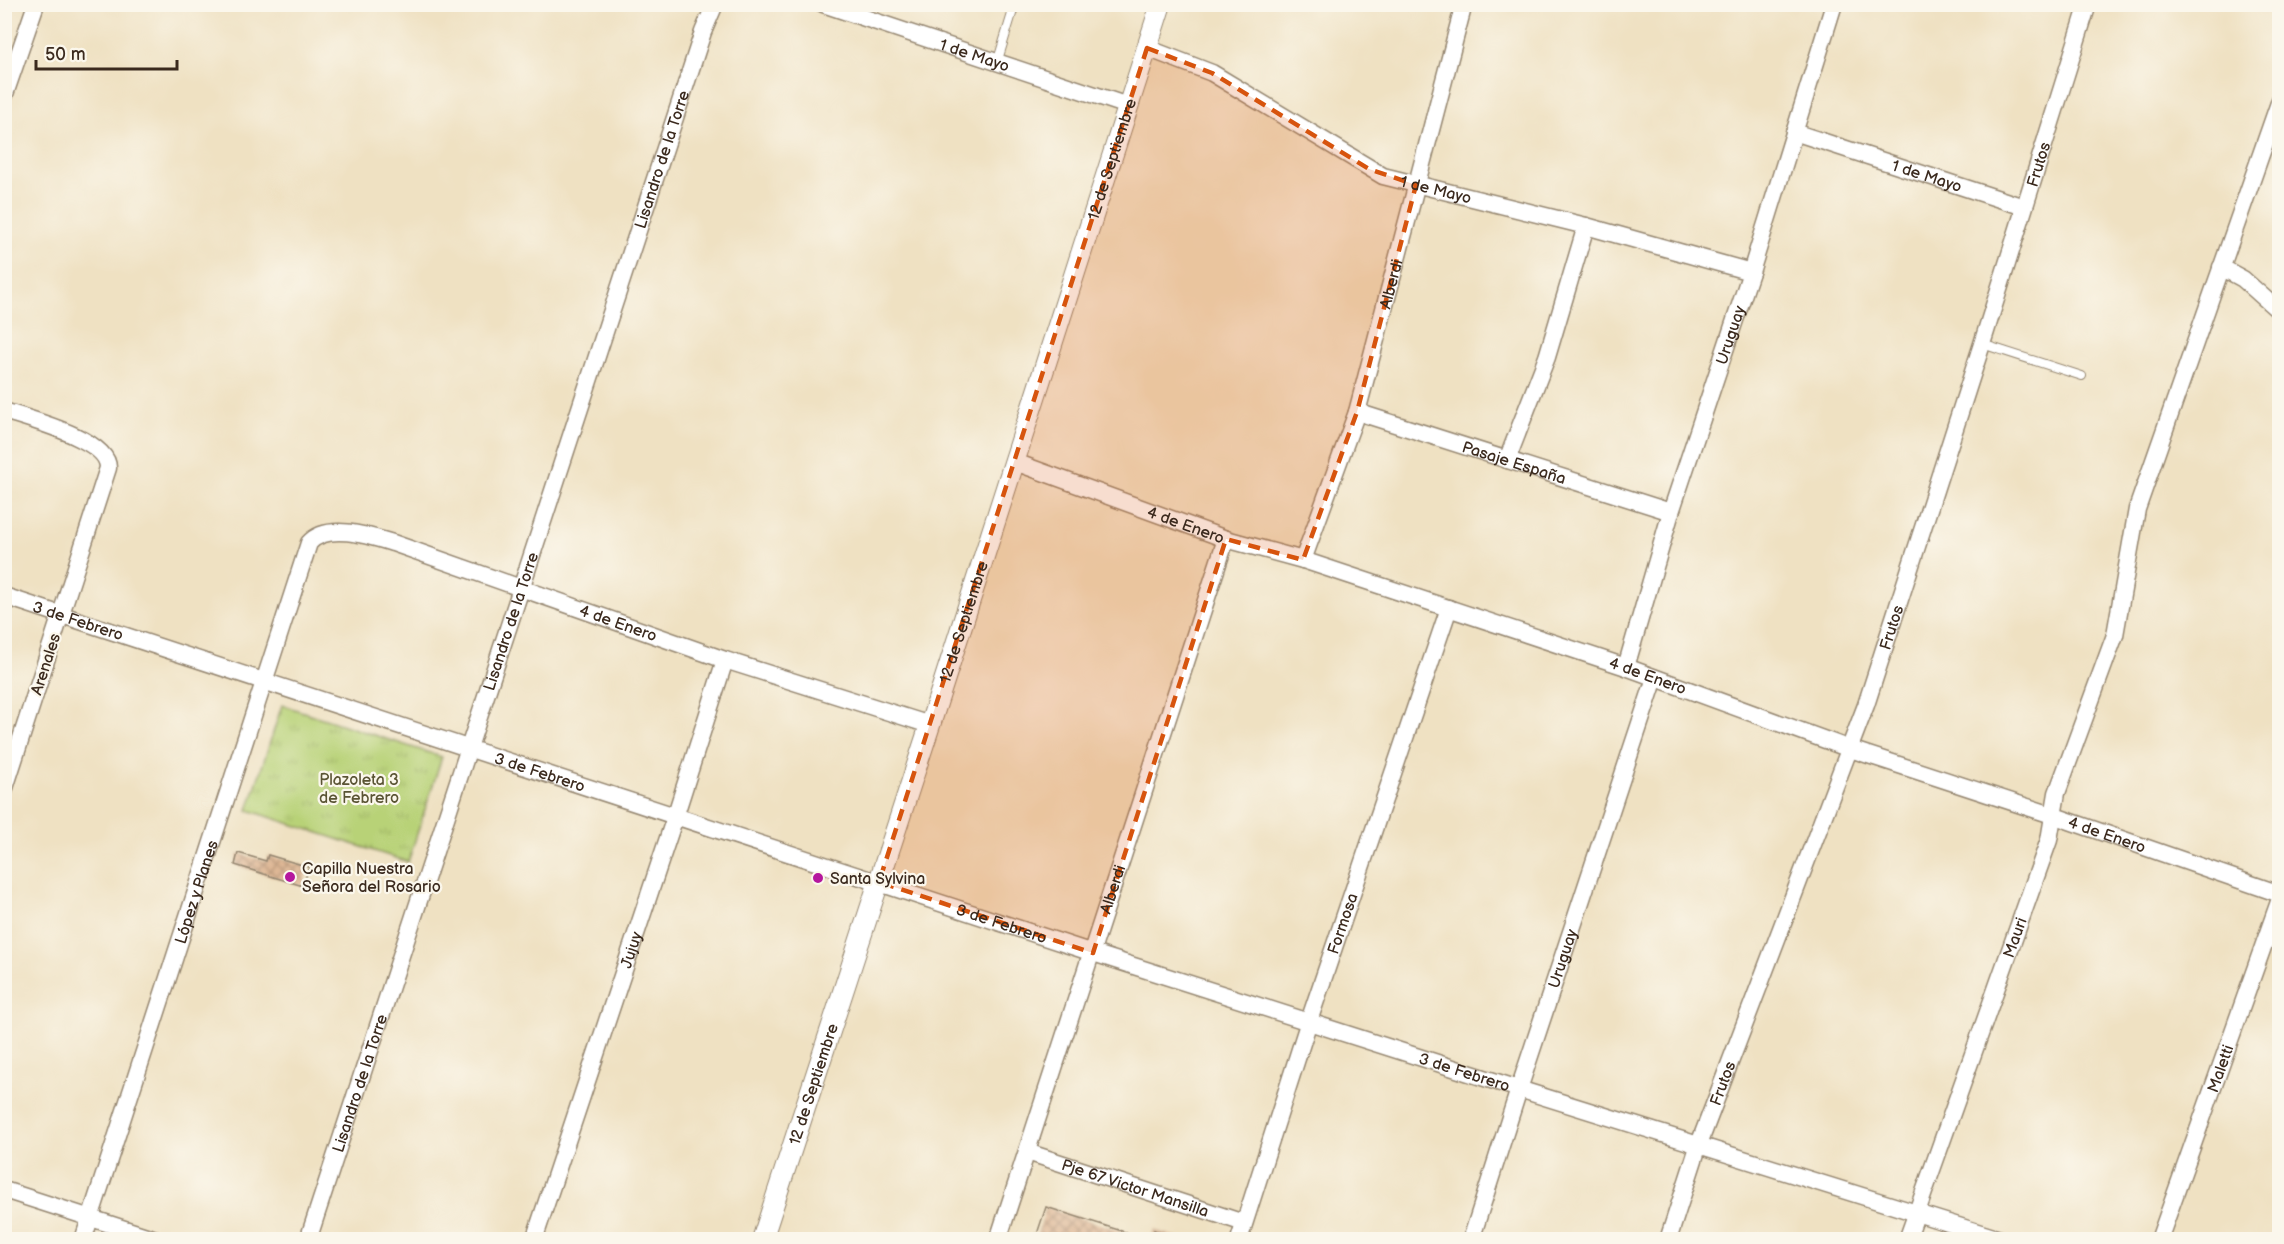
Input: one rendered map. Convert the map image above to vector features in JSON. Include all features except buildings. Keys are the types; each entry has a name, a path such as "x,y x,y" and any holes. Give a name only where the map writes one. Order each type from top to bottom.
{"street":[{"path":"4,97 36,4"},
{"name":"Lisandro de la Torre","path":"309,1239 703,32 715,4"},
{"name":"1 de Mayo","path":"823,4 1128,106"},
{"name":"12 de Septiembre","path":"762,1239 1015,462 1161,4"},
{"name":"Alberdi","path":"1303,560 1357,412 1464,4"},
{"name":"Uruguay","path":"1626,667 1671,512 1751,272 1834,4"},
{"name":"Frutos","path":"1668,1239 1699,1144 1866,705 2088,4"},
{"name":"1 de Mayo","path":"1147,48 1212,73 1383,176 1586,226 1751,272"},
{"name":"Mauri","path":"1907,1239 2049,840 2057,793 2115,635 2130,538 2137,509 2280,100"},
{"name":"1 de Mayo","path":"1794,132 2024,207"},
{"path":"1507,460 1547,357 1586,226"},
{"path":"2221,267 2243,279 2280,312"},
{"name":"Arenales","path":"4,411 67,432 87,442 102,453 108,461 108,468 4,791"},
{"name":"Pasaje España","path":"1357,412 1671,512"},
{"name":"4 de Enero","path":"1015,462 1226,539 1303,560 1626,667 1850,749 2052,815 2280,894"},
{"name":"4 de Enero","path":"309,543 315,536 326,532 378,538 724,660 930,725"},
{"name":"Alberdi","path":"998,1239 1226,539"},
{"name":"López y Planes","path":"83,1239 309,543"},
{"name":"3 de Febrero","path":"4,596 1093,953 1519,1089 2003,1239"},
{"name":"Formosa","path":"1239,1239 1309,1021 1449,608"},
{"name":"Jujuy","path":"534,1239 675,817 724,660"},
{"name":"Uruguay","path":"1471,1239 1655,678"},
{"name":"Maletti","path":"2159,1239 2280,899"},
{"name":"Pje 67 Victor Mansilla","path":"1026,1152 1244,1223"},
{"path":"4,1190 159,1239"}],"lane":[{"path":"997,63 1015,4"},
{"path":"1982,344 2082,376"}],"highlighted area":[{"path":"1147,48 1212,73 1369,169 1416,185 1357,412 1303,560 1226,539 1093,953 879,882"}],"green space":[{"name":"Plazoleta 3 de Febrero","path":"282,705 442,757 408,862 248,810"}],"place":[{"name":"Capilla Nuestra Señora del Rosario","path":"290,877"},
{"name":"Santa Sylvina","path":"818,878"}]}
